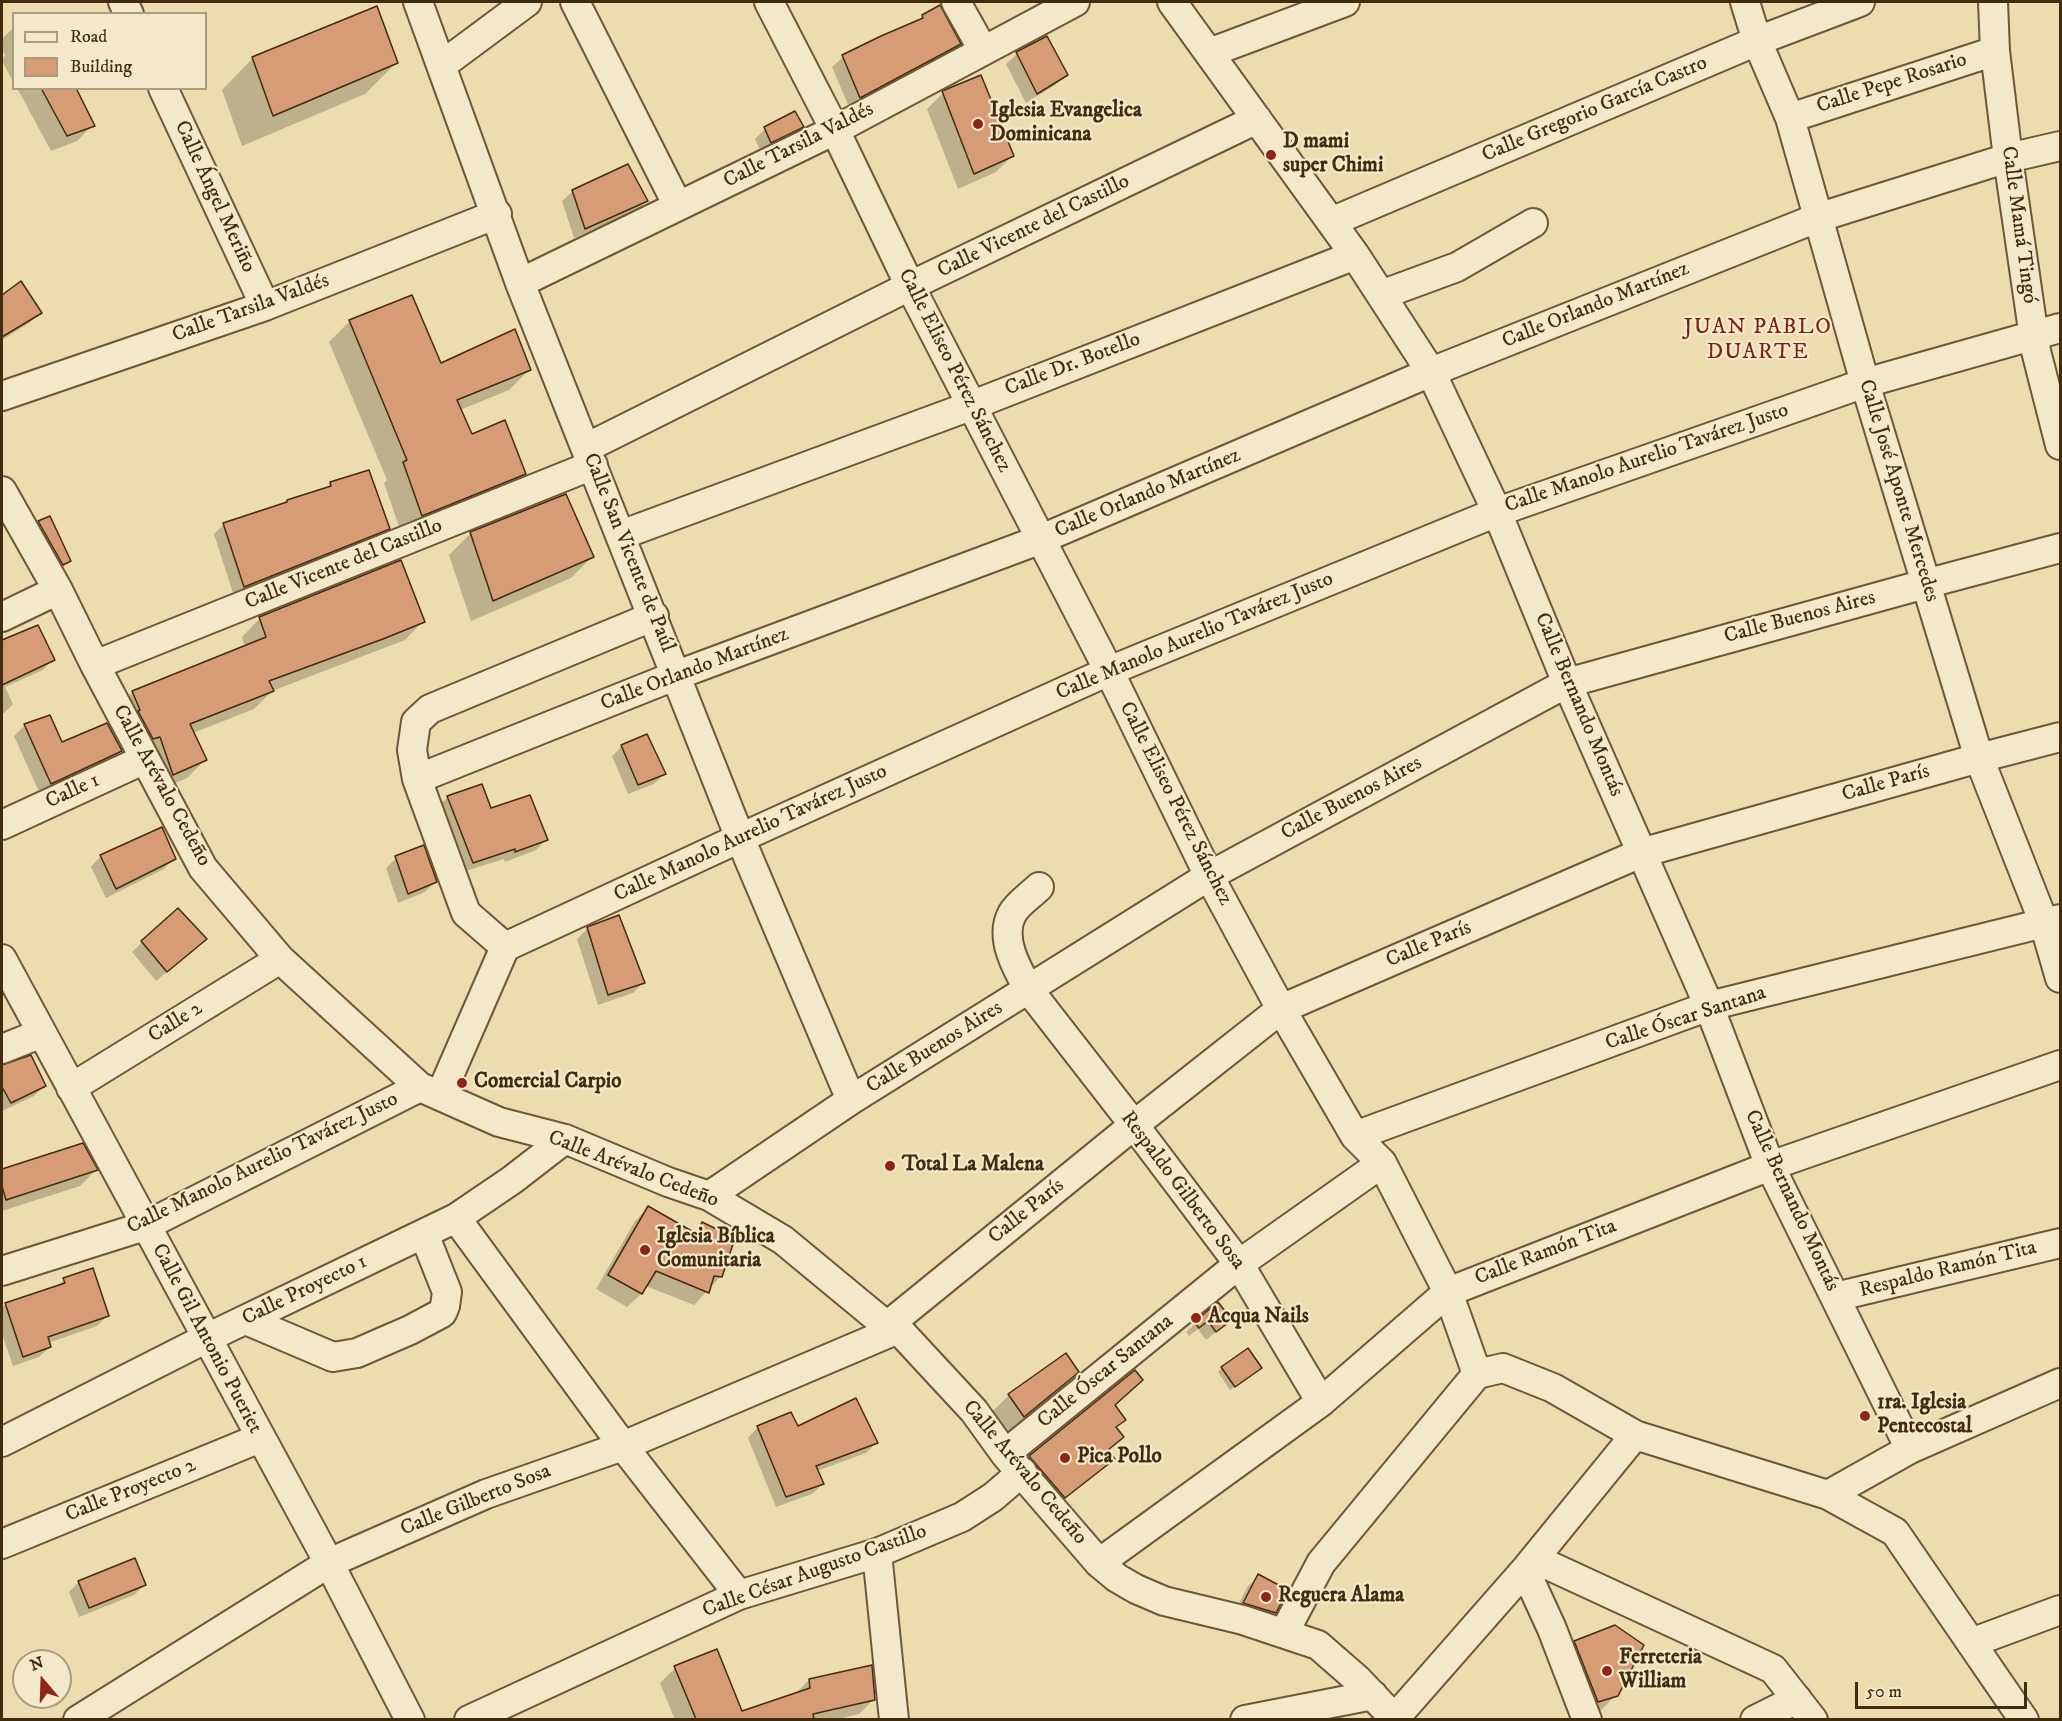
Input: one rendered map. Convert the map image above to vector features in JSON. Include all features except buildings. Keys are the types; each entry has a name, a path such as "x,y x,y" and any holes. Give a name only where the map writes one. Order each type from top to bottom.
{"street":[{"name":"Calle San Vicente de Paúl","path":"418,2 497,214 520,283 654,616 740,838 851,1100"},
{"path":"442,65 527,2"},
{"path":"575,2 678,206"},
{"name":"Calle Eliseo Pérez Sánchez","path":"769,2 1039,540 1109,671 1209,876 1281,1009 1355,1136 1382,1163 1448,1292 1477,1374"},
{"path":"956,2 983,50"},
{"name":"Calle Tarsila Valdés","path":"520,283 835,130 1075,2"},
{"name":"Calle Bernando Montás","path":"1172,2 1355,255 1431,372 1497,512 1567,683 1709,1006 1770,1166 1910,1449"},
{"path":"1209,53 1345,2"},
{"name":"Calle José Aponte Mercedes","path":"1745,2 1757,41 1790,118 1865,383 1978,758 2052,921 2061,978"},
{"name":"Calle Gregorio García Castro","path":"1331,222 1757,41 1860,2"},
{"name":"Calle Mamá Tingó","path":"1993,2 1995,51 2008,158 2036,351 2058,428"},
{"name":"Calle Pepe Rosario","path":"1790,118 1995,51"},
{"name":"Calle Ángel Meriño","path":"165,90 265,306"},
{"name":"Calle Vicente del Castillo","path":"95,665 590,457 910,286 1257,119"},
{"name":"Calle Orlando Martínez","path":"417,779 677,675 1039,540 1431,372 1817,218 2008,158 2061,146"},
{"name":"Calle Tarsila Valdés","path":"2,396 265,306 497,214"},
{"path":"1381,295 1457,267 1533,223"},
{"name":"Calle Dr. Botello","path":"621,535 973,405 1355,255"},
{"name":"Calle Manolo Aurelio Tavárez Justo","path":"505,947 1109,671 1497,512 1865,383 2061,328"},
{"name":"Calle Arévalo Cedeño","path":"2,491 58,590 95,665 203,868 280,959 430,1092 499,1122 565,1139 668,1182 709,1196 783,1240 893,1328 974,1411 1014,1463 1099,1563 1117,1578 1164,1601 1243,1620 1318,1646 1373,1695 1395,1719"},
{"name":"Calle Buenos Aires","path":"709,1196 851,1100 1209,876 1567,683 2061,548"},
{"path":"2,617 58,590"},
{"path":"430,1092 505,947 466,913 417,779 412,750 416,722 430,709 654,616"},
{"name":"Calle París","path":"893,1328 1134,1125 1281,1009 1641,853 1978,758 2061,737"},
{"name":"Calle 1","path":"2,825 145,759"},
{"name":"Respaldo Gilberto Sosa","path":"1039,887 1012,913 1007,929 1018,970 1029,990 1239,1264 1321,1401"},
{"name":"Calle Óscar Santana","path":"1355,1136 1709,1006 2052,921"},
{"name":"Calle Gil Antonio Pueriet","path":"2,959 329,1563 410,1719"},
{"name":"Calle 2","path":"71,1088 280,959"},
{"path":"2,1049 42,1033"},
{"name":"Calle Ramón Tita","path":"1099,1563 1321,1401 1448,1292 1770,1166 2061,1065"},
{"name":"Calle Manolo Aurelio Tavárez Justo","path":"2,1272 145,1226 430,1092"},
{"name":"Calle Proyecto 1","path":"2,1442 207,1338 456,1218 512,1180 565,1139"},
{"name":"Calle Óscar Santana","path":"1014,1463 1239,1264 1382,1163"},
{"path":"456,1218 623,1446 740,1595"},
{"path":"246,1320 333,1357 357,1353 410,1330 442,1313 445,1306 447,1292 424,1234"},
{"name":"Respaldo Ramón Tita","path":"1835,1297 2061,1243"},
{"name":"Calle Gilberto Sosa","path":"78,1719 329,1563 486,1494 623,1446 893,1328"},
{"path":"1284,1633 1322,1563 1477,1374 1503,1368 1553,1388 1635,1435 1828,1495 1895,1532 2024,1719"},
{"path":"1828,1495 1910,1449 2061,1383"},
{"path":"1395,1719 1530,1564 1635,1435"},
{"name":"Calle Proyecto 2","path":"2,1544 260,1438"},
{"name":"Calle César Augusto Castillo","path":"469,1719 740,1595 877,1553 962,1517 993,1497 1014,1463"},
{"path":"877,1553 894,1719"},
{"path":"1530,1564 1773,1669 1805,1709 1755,1719"},
{"path":"1530,1564 1587,1719"},
{"path":"1971,1643 2061,1610"},
{"path":"1245,1719 1373,1695"}],"place":[{"name":"Iglesia Evangelica Dominicana","path":"978,124"},
{"name":"D mami super Chimi","path":"1271,155"},
{"name":"Comercial Carpio","path":"462,1083"},
{"name":"Total La Malena","path":"890,1166"},
{"name":"Iglesia Bíblica Comunitaria","path":"645,1250"},
{"name":"Acqua Nails","path":"1196,1318"},
{"name":"1ra. Iglesia Pentecostal","path":"1865,1416"},
{"name":"Pica Pollo","path":"1065,1458"},
{"name":"Reguera Alama","path":"1266,1597"},
{"name":"Ferreteria William","path":"1607,1671"}],"district":[{"name":"JUAN PABLO DUARTE","path":"1758,340"}]}
